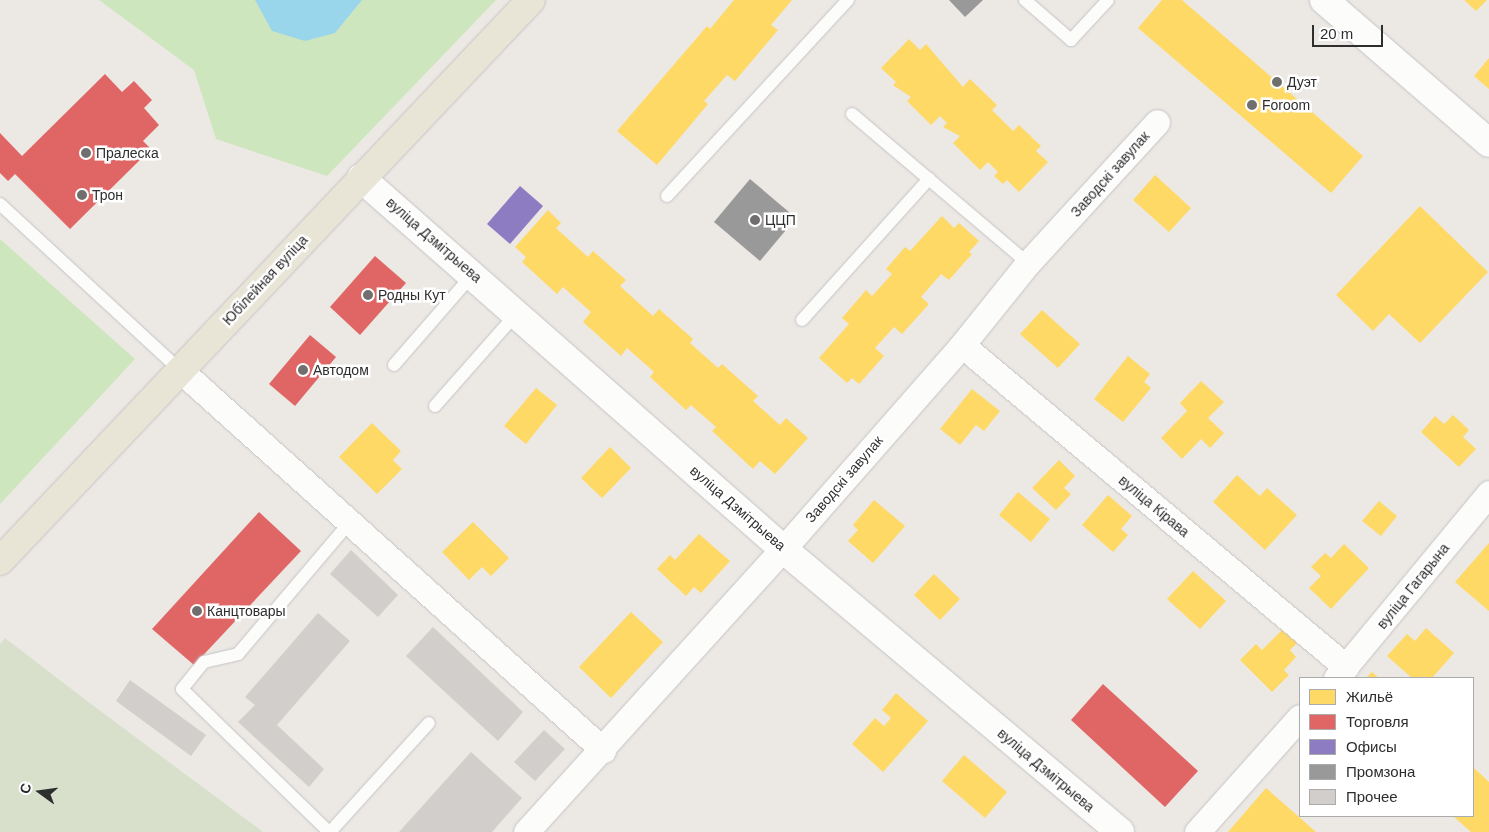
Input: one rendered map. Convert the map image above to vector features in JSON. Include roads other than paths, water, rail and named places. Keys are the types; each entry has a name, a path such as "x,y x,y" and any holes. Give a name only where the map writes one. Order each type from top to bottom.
{"main road":[{"name":"Юбілейная вуліца","path":"0,560 532,0"}],"street":[{"path":"1324,0 1489,143"},
{"name":"Заводскі завулак","path":"526,832 603,750 783,548 962,345 1028,263 1157,122"},
{"name":"вуліца Дзмітрыева","path":"361,178 473,274 783,548 1120,832"},
{"name":"вуліца Кірава","path":"962,345 1341,672"},
{"path":"180,370 603,750"},
{"name":"вуліца Гагарына","path":"1341,672 1489,493"},
{"path":"1197,832 1299,719"}],"lane":[{"path":"667,196 848,0"},
{"path":"1025,0 1071,40 1108,0"},
{"path":"852,114 1028,263"},
{"path":"802,320 928,178"},
{"path":"0,204 180,370"},
{"path":"394,365 473,274"},
{"path":"435,406 517,313"},
{"path":"350,522 238,654 204,662 182,689 330,832 430,723"}],"water":[{"path":"255,0 362,0 335,33 305,41 272,31"}],"place":[{"name":"Дуэт","path":"1277,82"},
{"name":"Foroom","path":"1252,105"},
{"name":"Пралеска","path":"86,153"},
{"name":"Трон","path":"82,195"},
{"name":"ЦЦП","path":"755,220"},
{"name":"Родны Кут","path":"368,295"},
{"name":"Автодом","path":"303,370"},
{"name":"Канцтовары","path":"197,611"}]}
